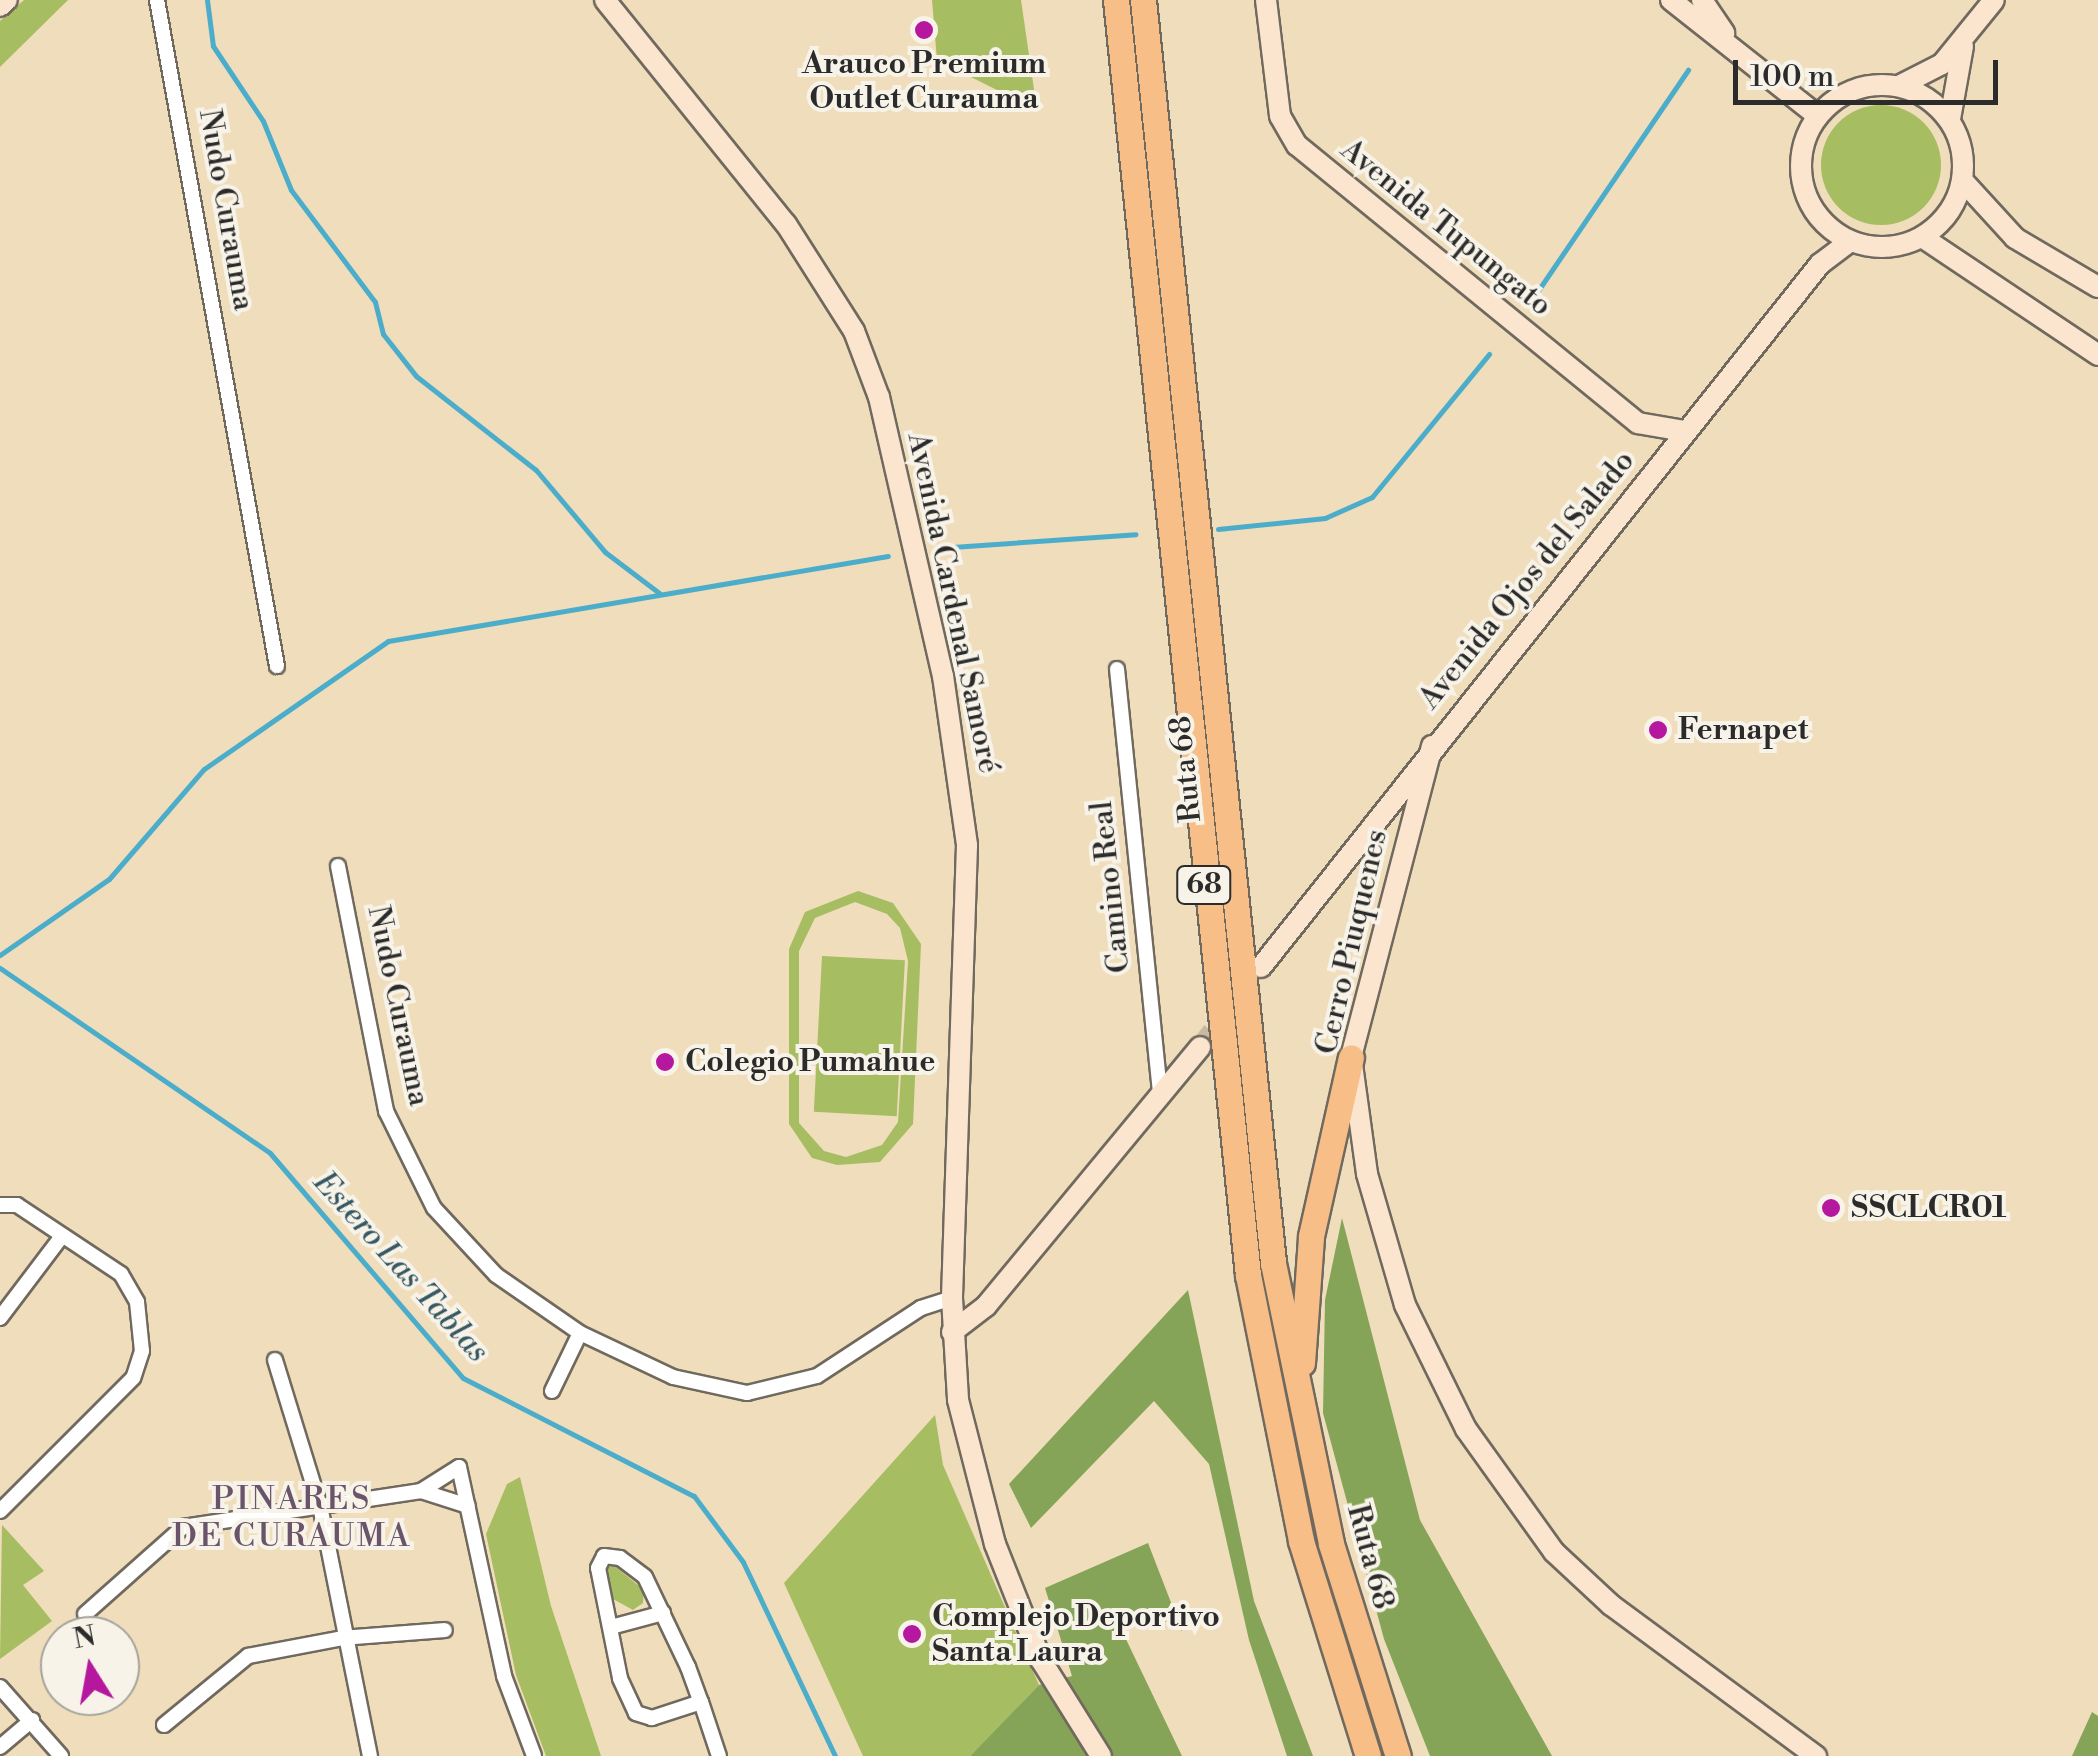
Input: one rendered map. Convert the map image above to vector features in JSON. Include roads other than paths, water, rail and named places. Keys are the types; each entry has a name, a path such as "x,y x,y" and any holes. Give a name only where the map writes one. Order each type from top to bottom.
{"highway":[{"name":"Ruta 68","path":"1116,0 1248,1274 1301,1541 1368,1756"},
{"name":"Ruta 68","path":"1143,0 1256,1132 1305,1433 1352,1617 1398,1756"},
{"path":"1305,1433 1303,1317 1311,1236 1351,1057"}],"main road":[{"path":"0,6 7,0"},
{"name":"Avenida Cardenal Samoré","path":"606,0 786,224 854,331 878,397 943,676 967,845 952,1298 964,1434 995,1544 1042,1660 1101,1756"},
{"name":"Avenida Tupungato","path":"1266,0 1280,116 1297,145 1638,423 1685,431"},
{"path":"1671,0 1818,116"},
{"path":"1702,0 1744,58"},
{"path":"1899,86 1928,98 1950,119 1963,149 1963,181 1949,213 1922,237 1887,247 1850,240 1826,224 1803,186 1804,142 1818,116 1854,89 1899,86 1928,75 1994,0"},
{"path":"1950,119 1967,35"},
{"path":"1963,181 2015,238 2098,288"},
{"path":"1922,237 2098,355"},
{"name":"Avenida Ojos del Salado","path":"1262,967 1432,746 1820,264 1850,240"},
{"name":"Cerro Piuquenes","path":"1432,746 1351,1057 1362,1146 1390,1262 1436,1374 1493,1474 1554,1552 1606,1601 1816,1756"},
{"path":"952,1332 986,1306 1200,1047"}],"street":[{"name":"Nudo Curauma","path":"158,0 277,666"},
{"name":"Camino Real","path":"1117,669 1160,1100"},
{"name":"Nudo Curauma","path":"338,866 386,1110 406,1160 464,1245 580,1333 673,1377 747,1393 817,1376 920,1308 952,1298"},
{"path":"0,1205 16,1206 121,1274 137,1302 142,1351 133,1378 2,1506"},
{"path":"0,1318 62,1236"},
{"path":"552,1391 580,1333"},
{"path":"275,1360 320,1506 342,1638 370,1756"},
{"path":"84,1614 183,1527 421,1491 459,1466 504,1676 534,1756"},
{"path":"421,1491 468,1506"},
{"path":"701,1702 652,1718 636,1714 620,1678 598,1568 604,1556 620,1558 644,1577 701,1702 718,1756"},
{"path":"611,1626 663,1612"},
{"path":"164,1725 248,1656 342,1638 445,1630"},
{"path":"0,1687 60,1756"},
{"path":"0,1747 32,1720"}],"waterway":[{"path":"207,0 213,46 263,121 291,190 375,302 383,334 416,376 536,470 605,552 659,593"},
{"path":"1533,298 1688,70"},
{"path":"1218,529 1325,518 1372,497 1489,354"},
{"path":"938,548 1136,534"},
{"path":"0,955 109,879 204,769 388,641 888,556"},
{"name":"Estero Las Tablas","path":"0,968 270,1153 463,1378 694,1496 743,1562 835,1756"}],"tunnel":[{"path":"1200,1047 1251,981"}],"place":[{"name":"Arauco Premium Outlet Curauma","path":"924,30"},
{"name":"Fernapet","path":"1658,730"},
{"name":"Colegio Pumahue","path":"665,1062"},
{"name":"SSCLCR01","path":"1831,1208"},
{"name":"Complejo Deportivo Santa Laura","path":"912,1634"}],"district":[{"name":"PINARES DE CURAUMA","path":"292,1518"}]}
